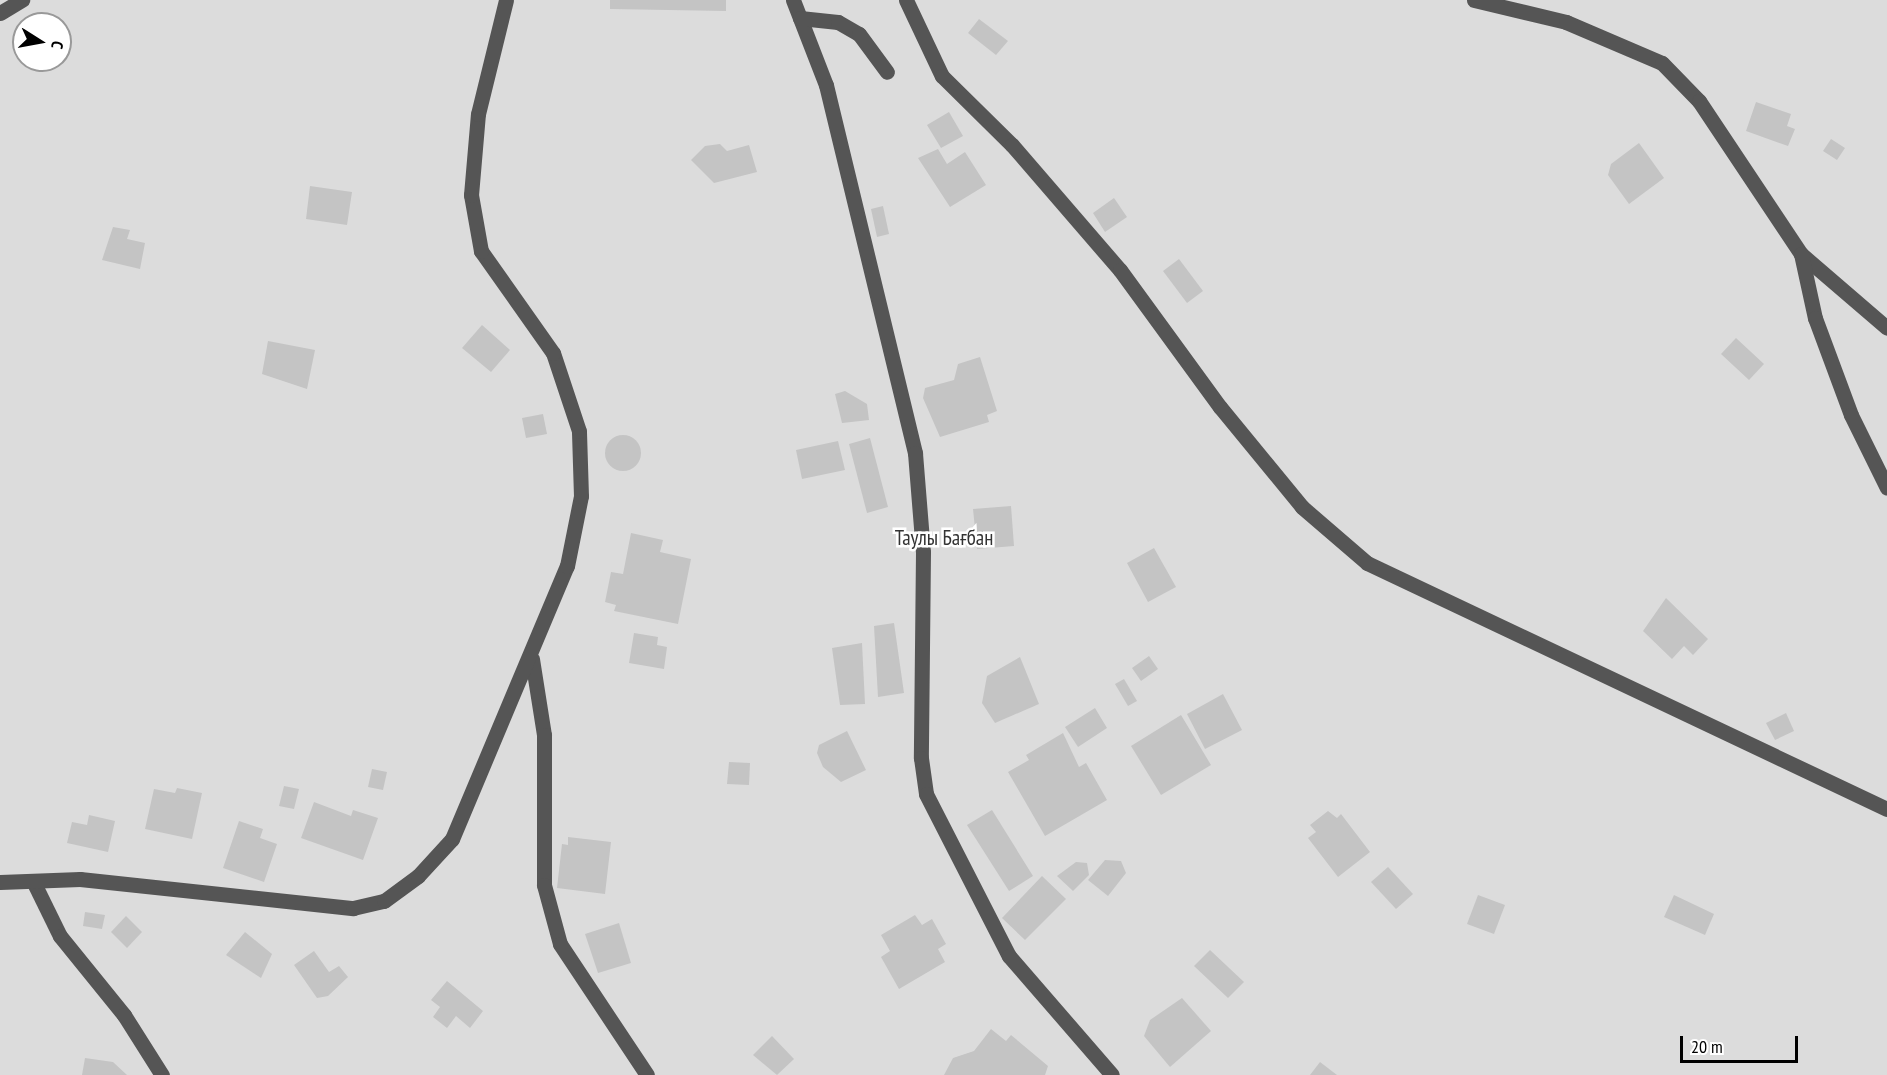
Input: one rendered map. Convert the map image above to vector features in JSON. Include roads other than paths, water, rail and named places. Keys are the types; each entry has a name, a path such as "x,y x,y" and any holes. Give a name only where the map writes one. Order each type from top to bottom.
{"street":[{"path":"0,13 22,0"},
{"path":"0,882 92,880 353,908 384,901 418,876 452,839 532,659 567,566 581,496 579,442 553,353 517,308 479,240 471,195 478,114 506,0"},
{"path":"793,0 826,85 915,453 923,552 921,758 926,794 1009,956 1112,1075"},
{"path":"906,0 942,76 1012,145 1120,270 1302,507 1367,563 1887,809"},
{"path":"1474,0 1566,22 1662,63 1699,101 1801,254 1887,328"},
{"path":"800,18 829,19 859,34 886,72"},
{"path":"1801,254 1815,318 1851,415 1887,488"},
{"path":"532,659 544,735 544,885 560,944 647,1075"},
{"path":"33,882 60,936 124,1015 162,1075"}],"park label":[{"name":"Таулы Бағбан","path":"944,538"}]}
